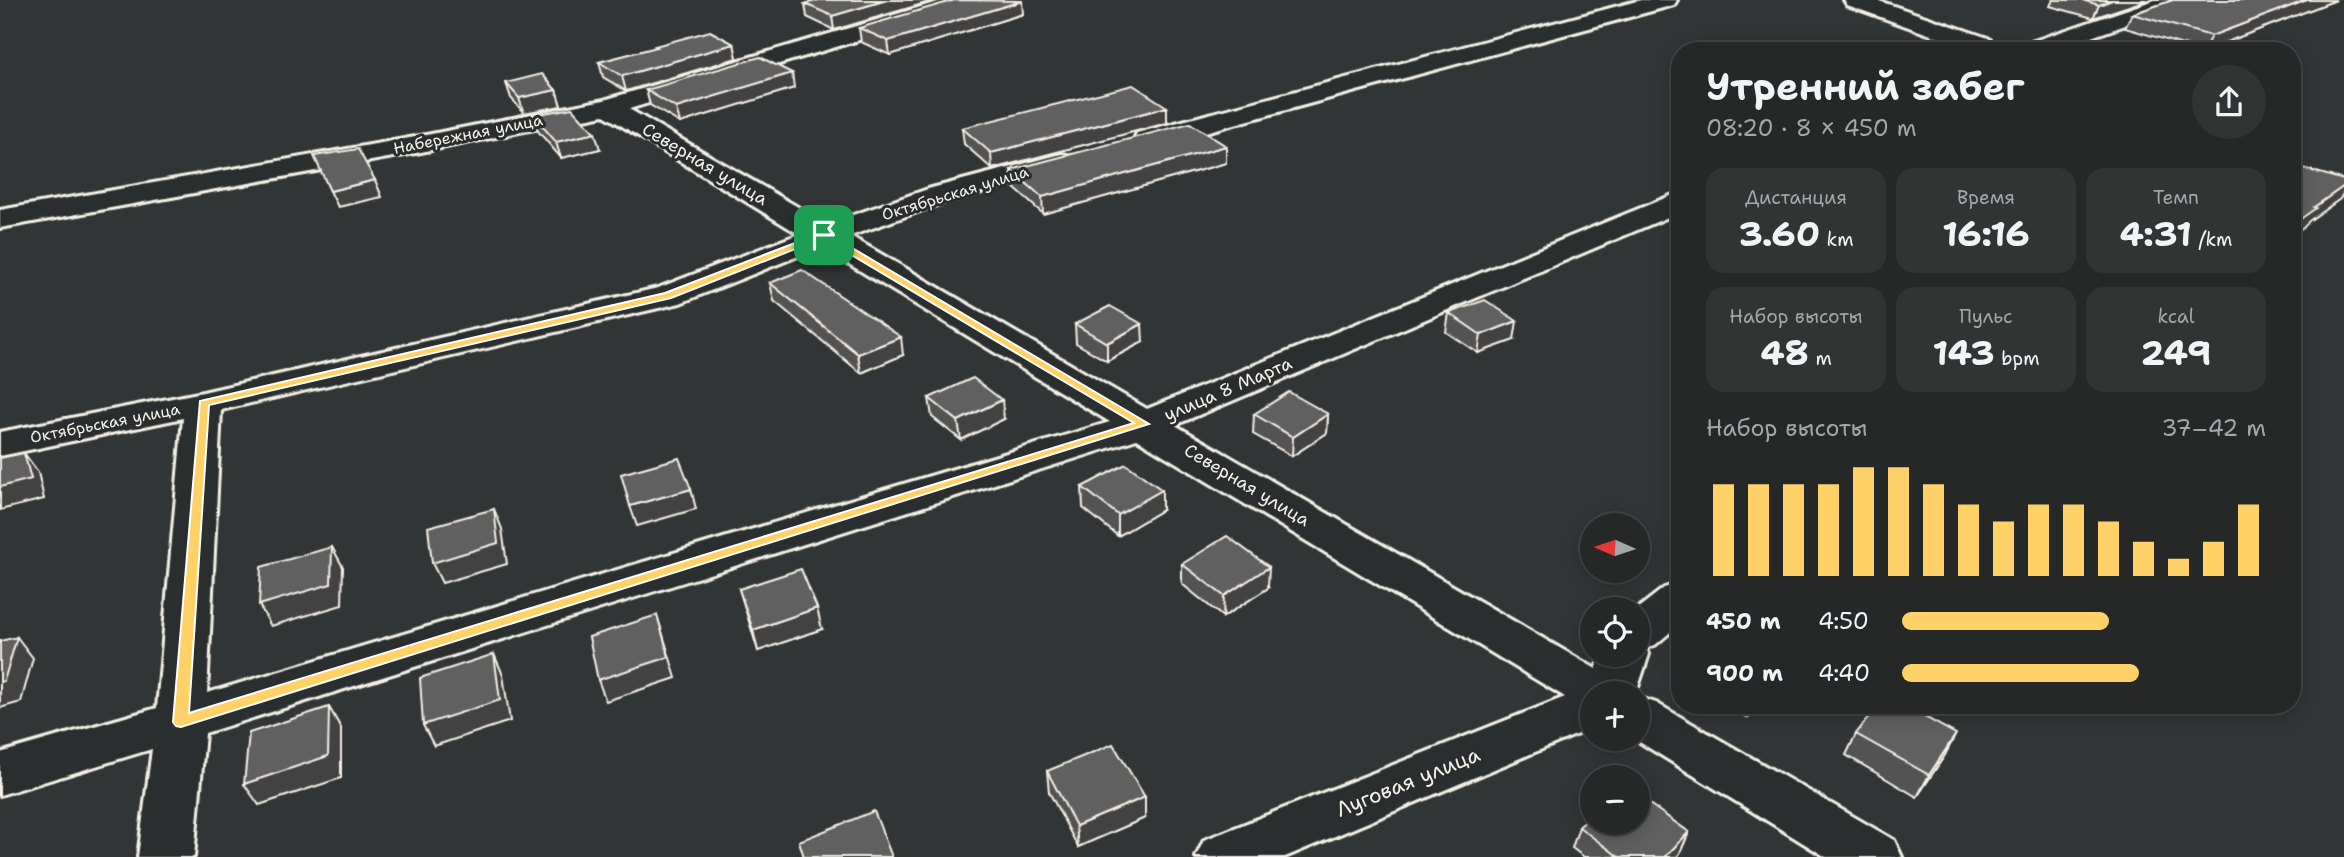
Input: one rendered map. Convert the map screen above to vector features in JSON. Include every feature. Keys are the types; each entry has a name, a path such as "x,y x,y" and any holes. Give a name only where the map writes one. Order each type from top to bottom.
{"street":[{"name":"Набережная улица","path":"0,219 421,144 608,107 968,0"},
{"name":"Октябрьская улица","path":"0,444 204,403 668,296 824,235 938,195 1666,0"},
{"path":"1855,0 1977,42"},
{"path":"2053,42 2176,0"},
{"name":"Северная улица","path":"608,107 1580,683"},
{"name":"улица 8 Марта","path":"0,774 181,722 1143,424 1671,205"},
{"path":"166,857 181,722 204,403"},
{"path":"1650,623 1671,606"},
{"name":"Луговая улица","path":"1224,857 1580,712"},
{"path":"1650,724 1874,857"}],"building":[{"path":"819,0 887,0 832,16 805,4"},
{"path":"955,0 1022,1 888,41 859,28"},
{"path":"2082,0 2112,0 2099,5"},
{"path":"2173,0 2307,0 2211,36 2132,14"},
{"path":"710,31 734,44 622,76 599,62 657,47 655,46"},
{"path":"760,57 792,73 676,108 646,90"},
{"path":"542,74 556,90 519,98 506,83"},
{"path":"1133,85 1167,107 991,153 962,128"},
{"path":"572,108 595,133 556,142 533,115"},
{"path":"1190,123 1226,146 1042,197 1011,170"},
{"path":"358,149 375,180 330,191 314,156"},
{"path":"2306,169 2344,180 2344,186 2301,219 2301,172"},
{"path":"802,270 901,337 858,354 770,283"},
{"path":"1485,300 1517,321 1481,335 1449,313"},
{"path":"1110,306 1142,324 1107,343 1075,324"},
{"path":"973,378 1002,400 958,421 929,398"},
{"path":"1289,392 1328,414 1293,437 1254,414"},
{"path":"24,453 31,479 0,487 0,458"},
{"path":"679,458 691,489 630,506 621,474"},
{"path":"1126,464 1162,490 1118,515 1082,487"},
{"path":"494,509 498,543 432,563 428,527"},
{"path":"1227,536 1269,567 1224,596 1182,564"},
{"path":"332,547 331,584 259,605 261,567"},
{"path":"801,569 817,608 753,630 739,589"},
{"path":"657,615 669,657 598,680 589,637"},
{"path":"17,637 4,681 0,682 0,641"},
{"path":"494,654 500,700 423,725 420,678"},
{"path":"329,707 328,756 244,784 249,733"},
{"path":"1871,714 1919,714 1956,734 1929,775 1856,734"},
{"path":"1113,744 1145,797 1076,826 1047,771"},
{"path":"1650,804 1689,832 1665,857 1619,857 1590,835 1650,835"},
{"path":"874,811 892,857 804,857 799,841"}],"route":[{"path":"824,235 1143,424 181,722 204,403 668,296 824,235"}]}
